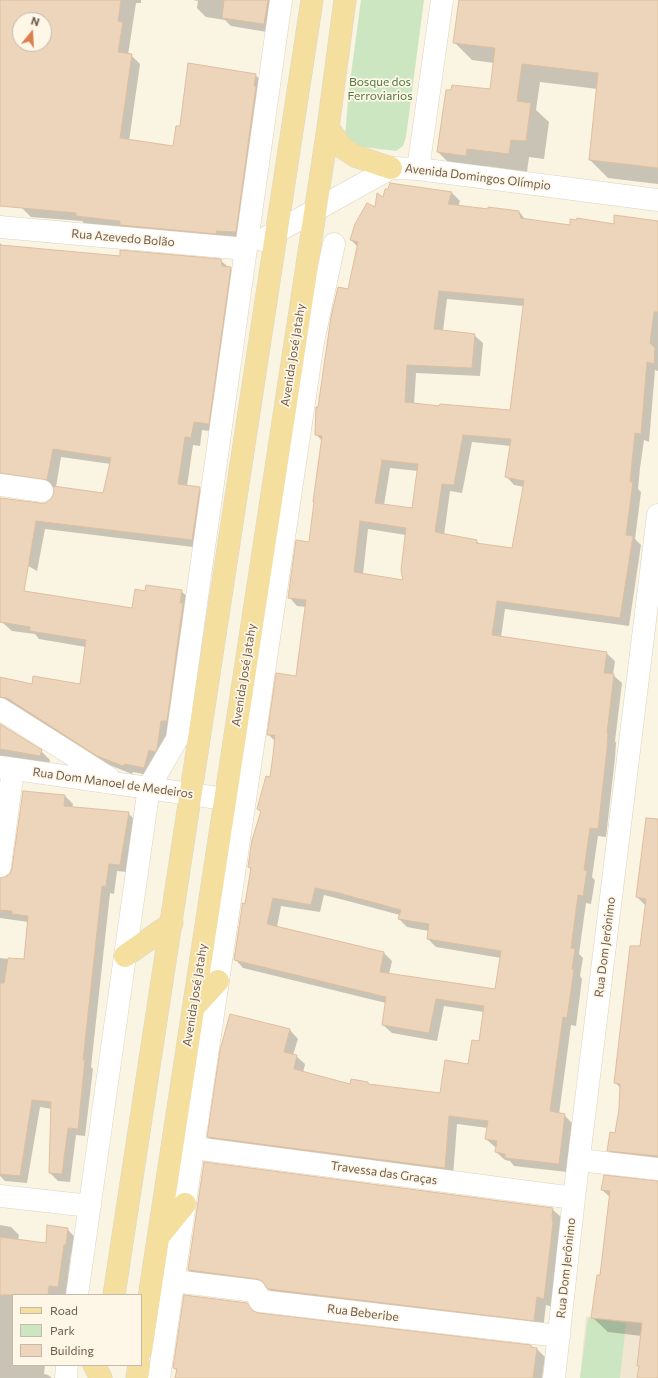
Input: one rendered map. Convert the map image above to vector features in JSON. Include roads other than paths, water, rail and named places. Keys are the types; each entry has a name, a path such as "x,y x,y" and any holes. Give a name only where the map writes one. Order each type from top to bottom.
{"main road":[{"name":"Avenida José Jatahy","path":"142,1343 316,210 345,0"},
{"path":"114,1294 277,232 310,3"},
{"path":"328,128 343,148 355,156 391,168"},
{"path":"298,321 313,342"},
{"path":"125,956 172,923"},
{"path":"194,1007 218,981"},
{"path":"158,1237 185,1204"},
{"path":"95,1366 101,1378"},
{"path":"101,1378 103,1366"},
{"path":"137,1378 139,1366"}],"street":[{"path":"77,1294 149,787 177,739 281,0"},
{"path":"418,169 442,0"},
{"name":"Avenida Domingos Olímpio","path":"246,249 391,168 418,169 658,200"},
{"name":"Rua Azevedo Bolão","path":"0,227 246,249"},
{"name":"Avenida José Jatahy","path":"159,1378 313,342 334,244"},
{"path":"0,485 42,491"},
{"name":"Rua Dom Jerônimo","path":"554,1378 574,1198 652,628 658,515"},
{"path":"0,709 115,782"},
{"path":"0,866 7,768"},
{"name":"Rua Dom Manoel de Medeiros","path":"7,768 115,782 225,799"},
{"name":"Travessa das Graças","path":"194,1148 574,1198"},
{"path":"579,1160 658,1169"},
{"path":"0,1196 90,1206"},
{"name":"Rua Beberibe","path":"173,1281 255,1291 260,1301 559,1336"},
{"path":"66,1378 68,1366"}],"park label":[{"name":"Bosque dos Ferroviarios","path":"380,89"}]}
